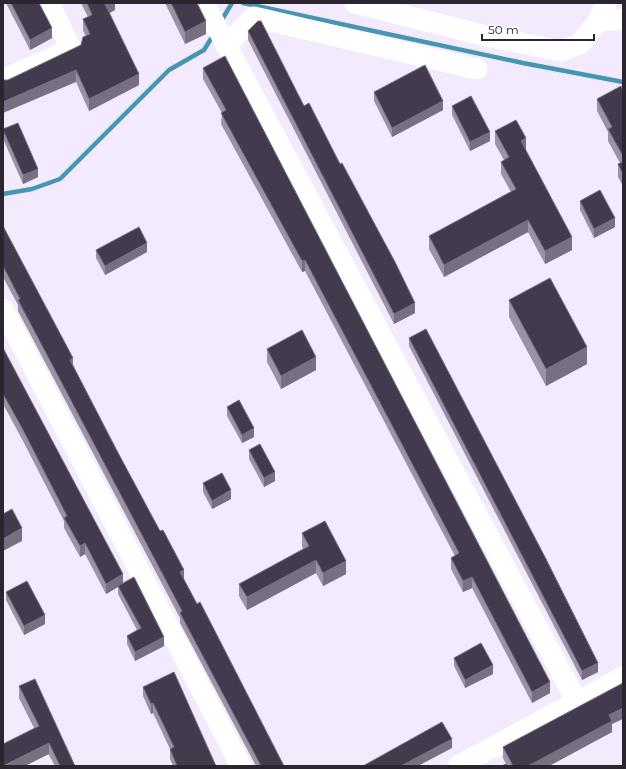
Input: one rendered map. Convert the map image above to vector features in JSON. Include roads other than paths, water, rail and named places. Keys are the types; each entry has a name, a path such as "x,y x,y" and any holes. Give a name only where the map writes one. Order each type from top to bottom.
{"street":[{"path":"3,80 71,49 49,3"},
{"path":"355,3 486,36 561,51 580,44 602,12 623,18"},
{"path":"207,8 224,44 577,702"},
{"path":"224,44 254,17 477,68"},
{"path":"3,309 241,766"},
{"path":"458,766 623,677"}],"waterway":[{"path":"220,23 232,3"},
{"path":"243,3 523,63 623,82"},
{"path":"3,194 32,189 60,179 169,70 204,50 214,34"}]}
